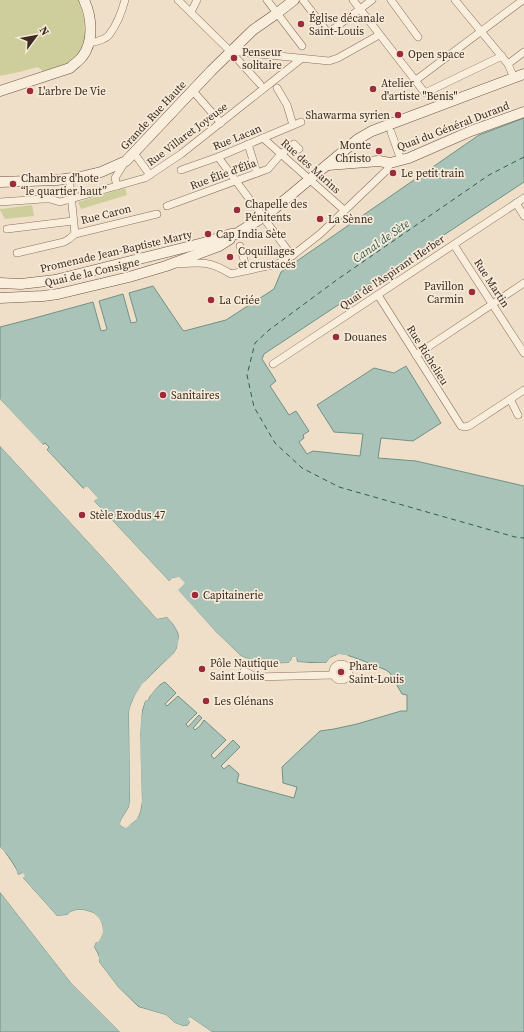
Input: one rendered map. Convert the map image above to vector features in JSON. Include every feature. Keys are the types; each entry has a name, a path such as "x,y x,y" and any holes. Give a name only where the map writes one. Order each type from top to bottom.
{"main road":[{"path":"0,91 70,68 83,56 89,43 91,32 89,12 84,0"},
{"name":"Grande Rue Haute","path":"0,182 57,180 80,177 101,172 126,161 230,51 253,30 294,0"},
{"path":"339,160 358,139 372,131 524,74"},
{"name":"Quai du Général Durand","path":"310,179 328,165 339,160 386,163 409,158 471,131 524,112"},
{"path":"221,241 234,237 236,234 264,218 310,179"},
{"name":"Quai de la Consigne","path":"0,298 58,294 129,277 166,266 221,241"},
{"name":"Promenade Jean-Baptiste Marty","path":"0,283 21,284 54,280 203,243 221,241"}],"street":[{"path":"89,43 109,36 120,16 125,0"},
{"path":"178,0 230,51 260,84"},
{"path":"191,12 197,0"},
{"path":"267,0 302,46"},
{"path":"303,0 328,34 372,0"},
{"path":"353,0 425,92 502,56"},
{"path":"391,0 418,37"},
{"path":"455,0 502,56 508,64 514,78"},
{"path":"416,80 523,0"},
{"path":"230,51 325,61 335,59 379,35"},
{"path":"508,64 524,52"},
{"name":"Rue Villaret Joyeuse","path":"0,202 50,199 60,202 145,178 181,154 301,59"},
{"path":"277,88 287,105 293,125"},
{"path":"193,91 221,123"},
{"name":"Rue Lacan","path":"180,170 218,157 301,122"},
{"path":"391,132 401,160"},
{"name":"Rue des Marins","path":"264,138 344,210"},
{"path":"248,144 257,173"},
{"path":"281,154 294,144 299,149"},
{"path":"134,153 150,175"},
{"name":"Rue Élie d'Élia","path":"167,206 268,169 281,154"},
{"path":"218,157 292,256"},
{"path":"117,186 115,178 126,161"},
{"path":"166,266 200,262 219,267 231,274 277,264 292,256 320,234 387,170 386,163"},
{"path":"70,185 75,234"},
{"name":"Quai de l'Aspirant Herber","path":"273,364 524,198"},
{"path":"516,203 524,216"},
{"name":"Rue Caron","path":"17,253 64,242 75,234 156,214"},
{"path":"7,229 73,221"},
{"name":"Rue Martin","path":"454,245 524,354"},
{"path":"240,246 247,270"},
{"path":"416,355 524,283"},
{"name":"Rue Richelieu","path":"378,295 460,426 470,426 510,399"},
{"path":"518,415 510,399 524,390"},
{"path":"244,671 256,677 333,675"}],"green space":[{"path":"0,0 79,0 84,19 85,38 83,50 74,60 45,73 38,67 0,76"},
{"path":"125,188 127,195 81,209 78,202"},
{"path":"32,205 34,216 5,219 0,210 0,209"}],"water":[{"name":"Canal de Sète","path":"524,118 524,182 264,354 262,359 276,381 270,386 289,415 296,411 309,431 303,435 304,438 299,442 307,454 313,451 360,456 363,434 334,432 317,405 374,368 394,373 406,366 441,423 413,441 381,438 378,458 416,461 524,486 524,1032 212,1032 190,1017 190,1022 187,1026 175,1023 166,1015 139,1007 118,987 99,962 98,953 94,947 96,942 101,938 102,924 94,913 84,910 76,910 67,915 57,916 23,878 24,875 22,873 18,875 8,856 0,847 0,446 157,619 167,617 174,625 178,634 179,643 174,653 141,686 129,712 130,800 129,807 121,820 121,826 123,827 133,822 140,812 142,795 140,739 142,710 145,701 148,700 157,687 162,683 165,682 176,693 165,704 167,706 178,696 197,713 186,724 188,727 199,715 202,718 193,728 195,730 204,720 226,740 211,755 214,759 233,740 240,747 221,766 224,769 229,765 239,774 237,782 294,798 297,787 283,783 282,767 320,731 357,724 401,711 407,711 407,695 402,694 390,673 386,670 350,656 334,656 326,663 297,662 297,659 292,657 290,663 260,664 241,656 216,632 177,590 184,583 178,578 172,578 169,581 94,501 97,497 87,486 84,489 47,450 49,447 45,443 42,445 0,399 0,327 93,302 101,331 106,330 107,329 99,301 123,294 131,323 136,322 137,321 129,293 153,286 184,331 226,320 274,289 281,272 479,135"},
{"path":"0,892 72,984 120,1032 0,1032"}],"pier":[{"path":"0,399 44,446 41,446 0,402"},
{"path":"0,444 158,616 168,615 180,631 181,636 179,649 144,686 132,707 132,800 131,808 123,821 123,825 125,826 135,817 138,812 140,800 138,735 140,710 143,700 147,698 155,687 162,681 148,700 145,701 142,710 140,735 142,801 137,819 126,828 120,824 129,807 130,800 130,707 142,684 174,653 177,648 179,636 178,632 167,617 157,619 0,446"},
{"path":"45,448 83,489 87,486 89,488 98,498 94,501 169,581 172,578 179,577 185,583 178,590 216,632 241,656 260,664 289,663 292,657 296,657 297,662 310,663 326,663 330,658 339,654 347,655 350,658 343,656 336,657 326,665 296,664 295,659 293,659 293,662 290,664 260,666 240,657 215,633 176,591 182,583 179,580 173,580 170,583 168,582 92,502 95,497 87,489 82,491 45,451"},
{"path":"0,847 17,871 18,875 23,873 25,876 23,878 57,916 67,915 76,910 84,910 94,913 99,918 102,924 103,932 101,938 98,942 96,942 94,947 99,957 99,962 118,987 138,1007 166,1015 175,1023 183,1026 187,1026 189,1024 190,1022 188,1019 190,1017 212,1032 208,1032 192,1021 189,1027 183,1028 174,1025 165,1016 137,1009 117,988 97,963 97,957 92,946 94,941 99,937 101,931 100,924 97,919 93,915 84,912 71,913 68,917 56,918 21,879 22,876 17,876"},
{"path":"0,890 74,983 122,1032 120,1032 72,984 0,892"}],"ferry route":[{"path":"524,157 489,175 338,279 269,330 255,343 247,375 254,407 275,443 302,468 339,487 515,537 524,538"}],"place":[{"name":"Église décanale Saint-Louis","path":"301,24"},
{"name":"Open space","path":"400,54"},
{"name":"Penseur solitaire","path":"234,58"},
{"name":"Atelier d'artiste \"Benis\"","path":"373,89"},
{"name":"L'arbre De Vie","path":"30,91"},
{"name":"Shawarma syrien","path":"398,115"},
{"name":"Monte Christo","path":"379,151"},
{"name":"Le petit train","path":"393,173"},
{"name":"Chambre d'hote “le quartier haut”","path":"13,184"},
{"name":"Chapelle des Pénitents","path":"237,210"},
{"name":"La Sènne","path":"320,219"},
{"name":"Cap India Sète","path":"208,234"},
{"name":"Coquillages et crustacés","path":"230,257"},
{"name":"Pavillon Carmin","path":"472,292"},
{"name":"La Criée","path":"211,300"},
{"name":"Douanes","path":"336,337"},
{"name":"Sanitaires","path":"163,395"},
{"name":"Stèle Exodus 47","path":"82,515"},
{"name":"Capitainerie","path":"195,595"},
{"name":"Pôle Nautique Saint Louis","path":"202,669"},
{"name":"Phare Saint-Louis","path":"341,672"},
{"name":"Les Glénans","path":"206,701"}]}
